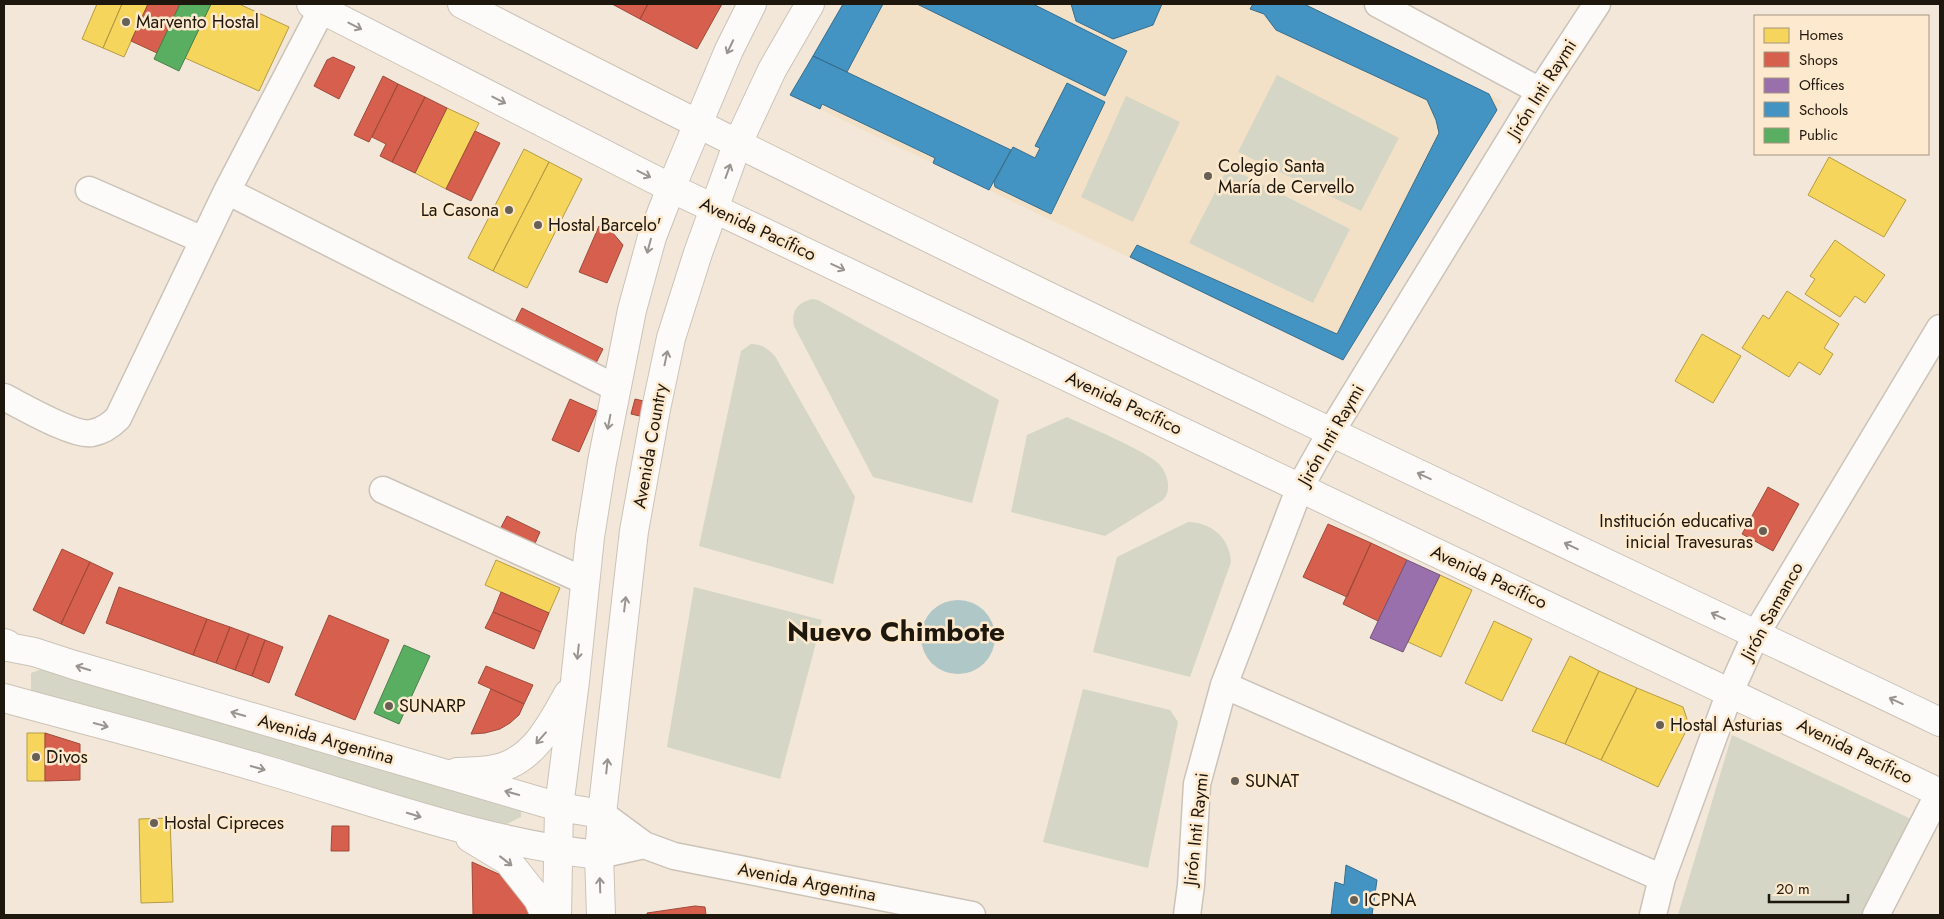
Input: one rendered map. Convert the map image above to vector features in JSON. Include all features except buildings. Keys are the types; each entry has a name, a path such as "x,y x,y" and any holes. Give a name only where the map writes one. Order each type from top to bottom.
{"main road":[{"path":"462,4 737,144 1331,432 1940,722"},
{"path":"557,915 559,807 575,681 590,537 602,462 632,310 648,250 671,188 729,50 752,4"},
{"name":"Avenida Country","path":"601,915 599,855 602,814 634,532 654,419 671,338 698,253 737,144 772,70 810,4"},
{"name":"Avenida Pacífico","path":"317,7 671,188 1940,792"},
{"name":"Avenida Argentina","path":"5,651 34,652 74,666 559,807 602,814"},
{"path":"444,773 503,767 525,755 544,736 575,681"},
{"path":"4,698 265,769 450,826 558,850 599,855"},
{"path":"450,826 508,861 538,899 545,915"}],"street":[{"path":"1378,4 1540,91"},
{"name":"Jirón Inti Raymi","path":"1187,915 1191,885 1197,784 1224,685 1300,487 1331,432 1540,91 1597,4"},
{"path":"4,397 69,429 91,434 110,426 118,418 317,7"},
{"path":"88,190 203,240"},
{"path":"227,191 616,388"},
{"name":"Jirón Samanco","path":"1653,915 1662,878 1730,692 1756,634 1940,328"},
{"path":"383,490 585,581"},
{"path":"1224,685 1662,878"},
{"path":"1876,915 1940,792"},
{"name":"Avenida Argentina","path":"602,814 644,845 674,856 972,915"},
{"path":"599,855 644,845"}],"shaded area":[{"name":"Colegio Santa María de Cervello","path":"843,4 1304,4 1502,101 1343,360 790,95"}],"green space":[{"path":"1277,75 1399,138 1361,211 1238,152"},
{"path":"1126,96 1180,122 1133,222 1081,197"},
{"path":"1228,167 1350,229 1313,303 1189,243"},
{"path":"812,299 818,300 999,400 972,503 873,477 794,326 793,316 796,308"},
{"path":"751,344 764,347 775,356 855,497 833,584 699,546 741,351"},
{"path":"1067,417 1131,446 1160,465 1168,482 1166,496 1163,500 1105,536 1011,512 1027,435"},
{"path":"1188,522 1204,525 1218,533 1227,546 1231,562 1190,677 1093,652 1117,557"},
{"path":"694,587 822,620 780,779 667,747"},
{"path":"50,666 522,796 521,817 503,826 31,691 31,673"},
{"path":"1083,689 1170,710 1178,722 1148,868 1043,842"},
{"path":"1732,735 1911,819 1865,915 1678,915"}],"water":[{"path":"958,600 972,603 984,611 992,623 995,637 992,651 984,663 972,671 958,674 944,671 932,663 924,651 921,637 924,623 932,611 944,603"}],"place":[{"name":"Marvento Hostal","path":"126,22"},
{"name":"Colegio Santa María de Cervello","path":"1208,176"},
{"name":"La Casona","path":"509,210"},
{"name":"Hostal Barcelo'","path":"538,225"},
{"name":"Institución educativa inicial Travesuras","path":"1763,531"},
{"name":"SUNARP","path":"389,706"},
{"name":"Hostal Asturias","path":"1660,725"},
{"name":"Divos","path":"36,757"},
{"name":"SUNAT","path":"1235,781"},
{"name":"Hostal Cipreces","path":"154,823"},
{"name":"ICPNA","path":"1354,900"}],"district":[{"name":"Nuevo Chimbote","path":"896,631"}]}
